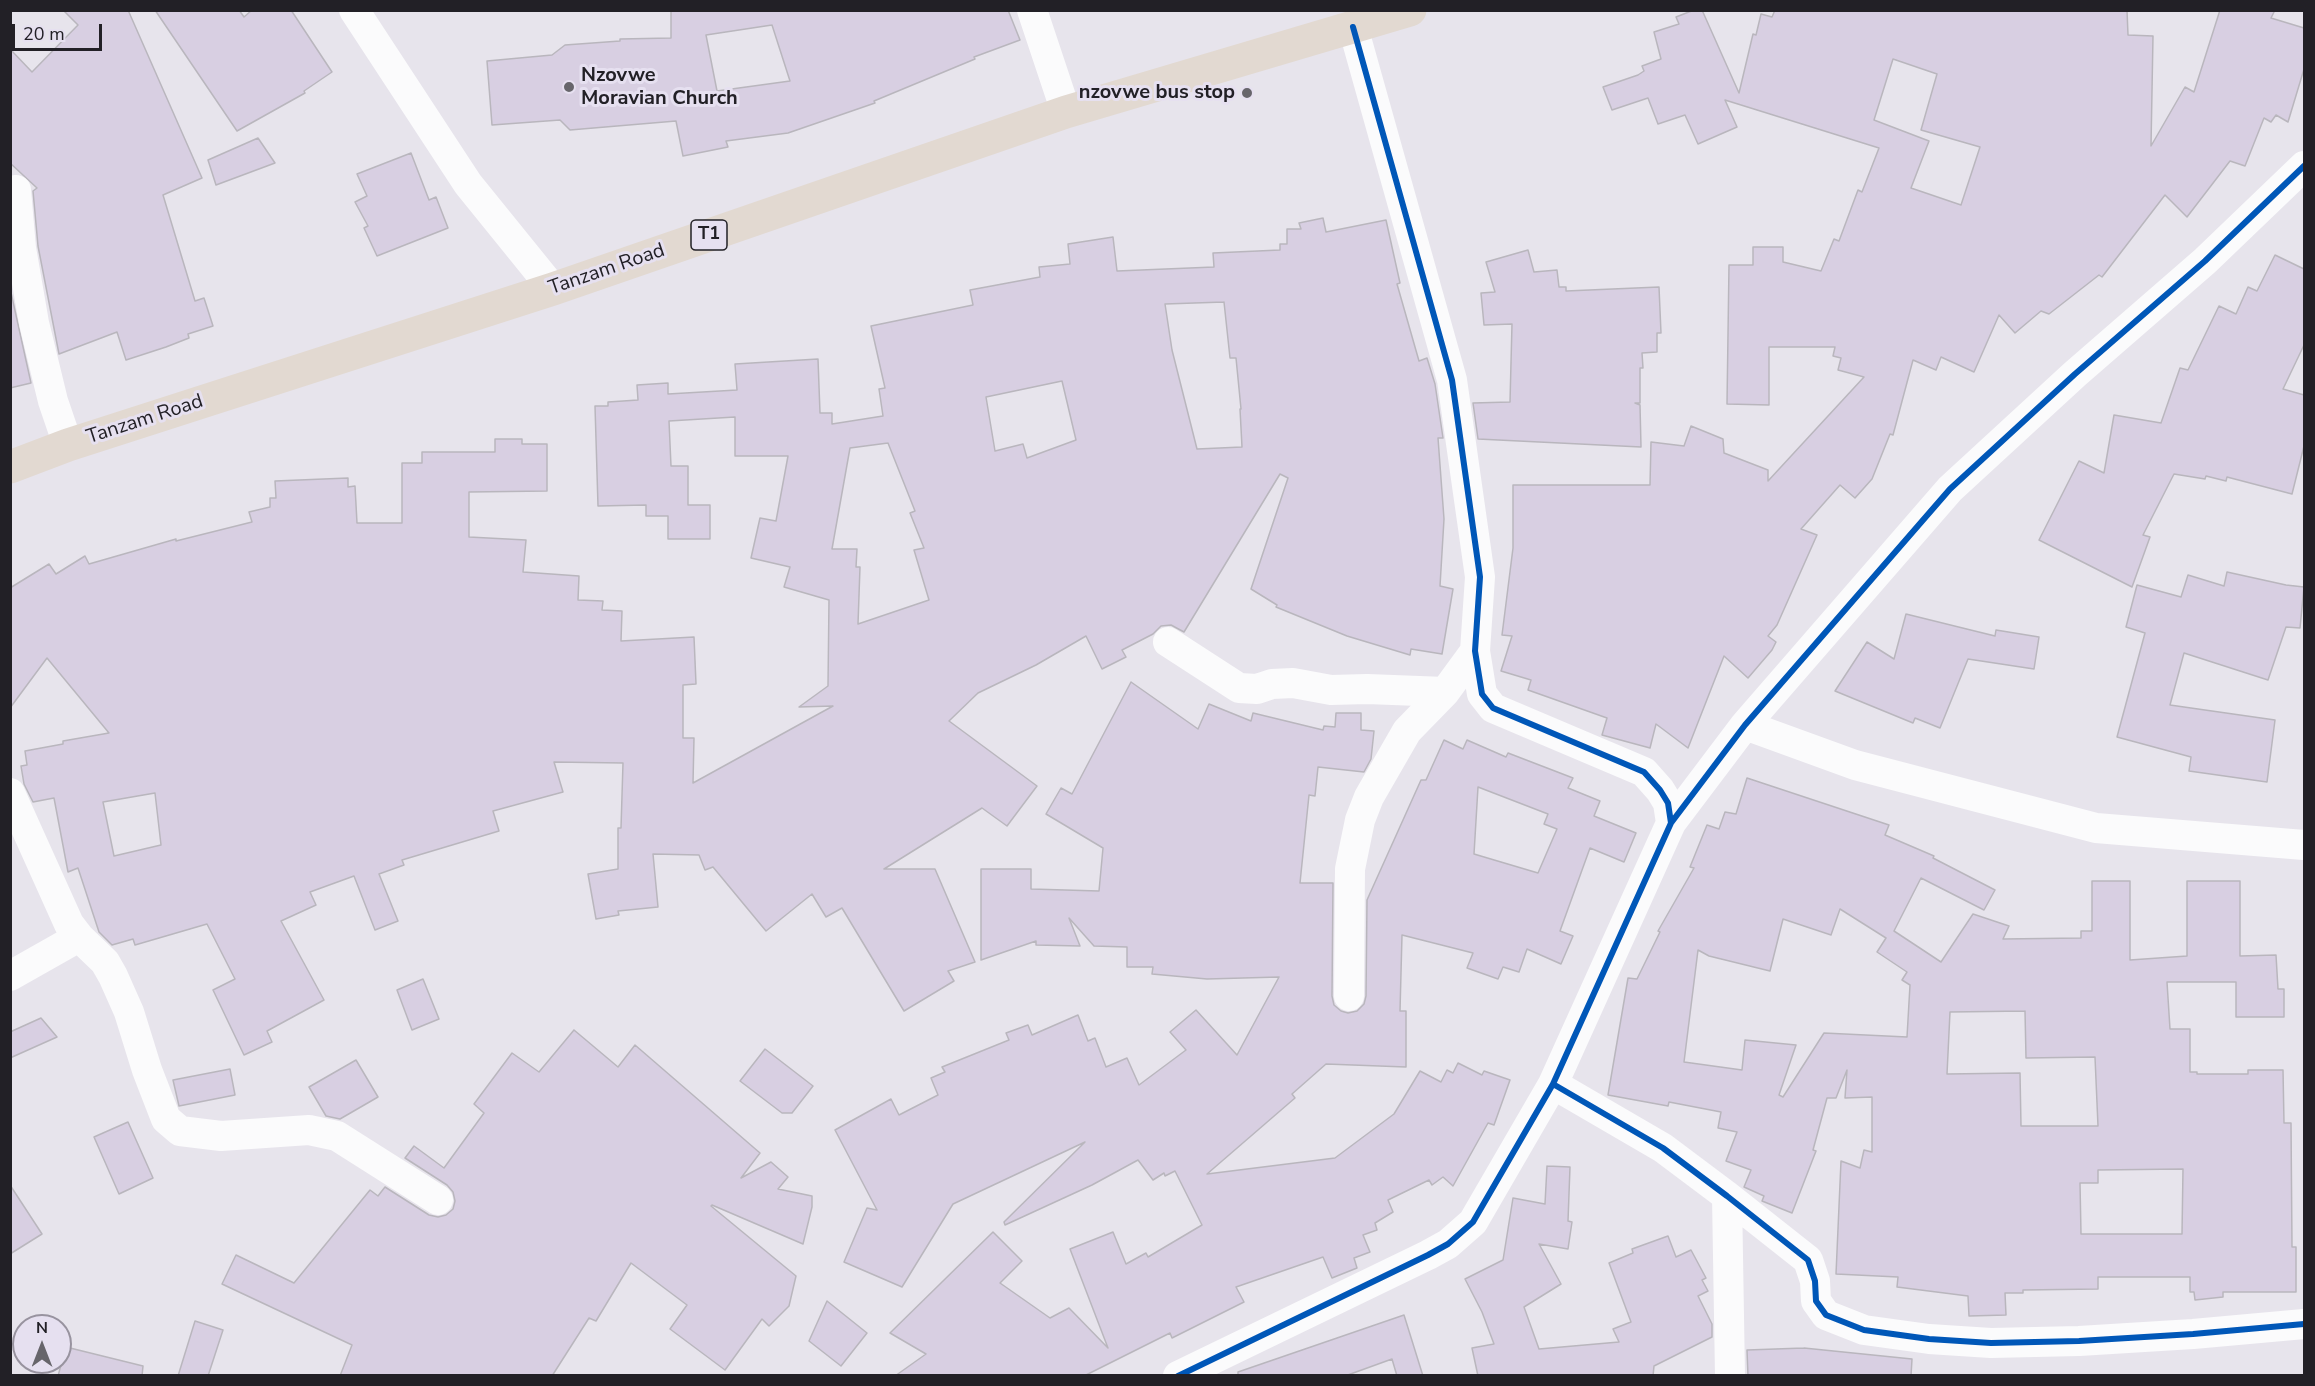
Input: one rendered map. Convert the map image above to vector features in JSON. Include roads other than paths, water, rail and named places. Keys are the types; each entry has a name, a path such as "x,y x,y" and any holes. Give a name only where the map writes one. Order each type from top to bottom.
{"highway":[{"name":"Tanzam Road","path":"10,467 68,445 553,289 1066,112 1410,10"}],"street":[{"path":"354,10 468,184 553,289"},
{"path":"1032,10 1066,112"},
{"path":"1353,27 1452,380 1480,577 1475,651 1482,694 1493,708 1644,772 1668,803 1671,823"},
{"path":"1178,1376 1448,1244 1473,1222 1553,1084 1671,823 1746,725 1950,489 2075,374 2205,261 2304,166"},
{"path":"16,190 21,248 34,323 53,401 68,445"},
{"path":"1168,642 1239,688 1257,689 1272,684 1293,683 1331,690 1445,692"},
{"path":"1349,996 1350,869 1360,820 1369,797 1407,731 1445,692 1475,651"},
{"path":"1746,725 1855,765 2096,828 2304,846"},
{"path":"10,793 69,924 105,962 113,976 129,1012 157,1099 166,1119 180,1131 221,1136 309,1130 337,1136 438,1200"},
{"path":"10,976 79,937"},
{"path":"1553,1084 1663,1149 1808,1260 1815,1281 1816,1301 1826,1315 1864,1330 1929,1340 1991,1344 2170,1336 2304,1323"},
{"path":"1727,1196 1730,1376"}],"place":[{"name":"Nzovwe Moravian Church","path":"569,87"},
{"name":"nzovwe bus stop","path":"1247,93"}]}
